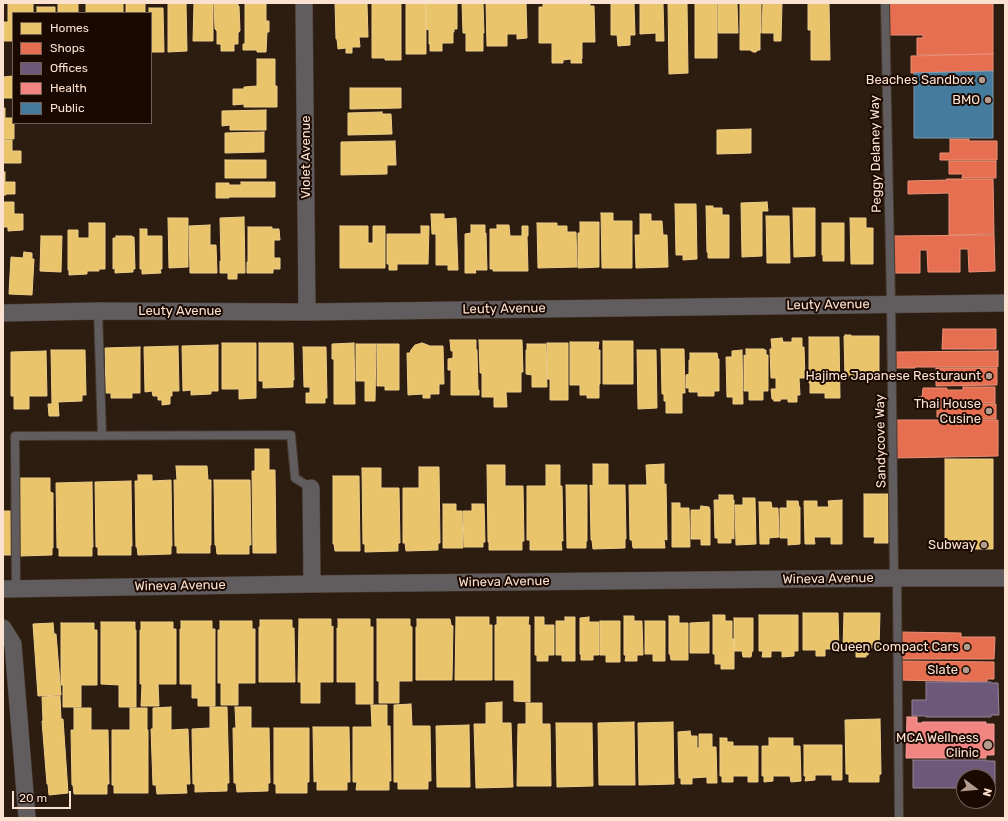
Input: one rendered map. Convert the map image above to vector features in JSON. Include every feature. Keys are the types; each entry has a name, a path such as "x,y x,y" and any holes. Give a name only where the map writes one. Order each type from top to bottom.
{"street":[{"name":"Violet Avenue","path":"304,3 307,312"},
{"name":"Leuty Avenue","path":"3,312 307,312 1005,303"},
{"path":"310,488 312,584"},
{"name":"Wineva Avenue","path":"9,588 1005,578"},
{"path":"3,628 13,644 27,818"}],"lane":[{"name":"Peggy Delaney Way","path":"885,3 892,304"},
{"name":"Sandycove Way","path":"892,304 899,818"},
{"path":"98,311 102,436"},
{"path":"9,588 15,436 291,435 295,478 310,488"}],"building: Homes":[{"path":"8,3 33,3 33,12 12,12 12,41 4,41 4,22 8,22"},
{"path":"58,3 78,3 78,12 58,12"},
{"path":"123,3 123,12 86,12 86,4"},
{"path":"126,3 145,3 145,12 126,12"},
{"path":"168,3 186,3 187,51 168,52"},
{"path":"194,3 213,3 213,41 193,41"},
{"path":"214,3 238,3 240,31 238,33 238,44 234,44 234,51 221,51 221,44 217,44"},
{"path":"245,3 266,4 266,21 269,21 269,32 267,32 266,52 257,52 257,50 243,50 243,44 245,44"},
{"path":"335,3 367,4 368,37 359,37 360,47 352,47 352,53 346,53 346,48 338,49 336,39"},
{"path":"372,3 401,3 401,60 372,58"},
{"path":"406,3 426,3 426,54 406,54"},
{"path":"426,3 457,3 457,29 454,29 453,32 453,43 442,43 442,51 430,51 429,30 426,29"},
{"path":"462,3 483,3 483,51 466,51 466,33 463,33"},
{"path":"486,3 526,3 527,38 517,39 517,34 507,34 507,46 487,46"},
{"path":"543,3 590,3 590,6 594,6 595,42 582,42 582,63 571,63 571,59 563,60 563,63 552,63 552,43 539,43 539,7 543,7"},
{"path":"611,3 634,3 635,35 630,35 630,45 618,46 617,35 611,35"},
{"path":"640,3 663,3 664,41 656,41 656,33 640,34"},
{"path":"668,3 687,3 688,73 669,74"},
{"path":"695,3 717,3 717,58 695,58"},
{"path":"718,3 737,3 738,33 718,33"},
{"path":"740,3 761,3 760,50 756,52 750,50 740,50"},
{"path":"763,3 782,3 781,41 774,41 774,33 762,33"},
{"path":"808,3 829,3 830,60 811,60 811,30 808,30"},
{"path":"37,7 55,7 55,12 37,12"},
{"path":"149,8 163,8 164,52 152,52 152,12 149,12"},
{"path":"257,59 275,59 277,107 244,107 244,104 233,105 233,89 244,89 244,87 257,86"},
{"path":"12,76 12,98 3,98 3,77"},
{"path":"350,88 401,88 401,108 350,109"},
{"path":"3,108 5,108 5,118 12,118 12,124 14,124 14,139 3,139"},
{"path":"266,110 266,130 230,130 230,125 222,126 222,111"},
{"path":"382,112 382,114 391,114 392,134 348,135 348,113"},
{"path":"751,129 751,153 717,154 717,130"},
{"path":"264,132 264,152 225,153 225,133"},
{"path":"3,140 12,140 12,151 21,151 21,163 3,163"},
{"path":"395,141 396,165 387,165 387,174 341,175 341,142"},
{"path":"225,160 266,160 266,178 225,178"},
{"path":"5,172 5,182 15,182 15,194 3,195 3,173"},
{"path":"241,182 275,182 275,197 216,198 216,183 241,185"},
{"path":"3,202 14,202 14,214 23,214 23,230 8,231 8,227 3,227"},
{"path":"767,202 768,211 762,211 762,256 742,257 741,203"},
{"path":"675,204 696,204 697,259 683,260 683,255 676,255"},
{"path":"706,206 722,208 722,215 729,215 729,258 708,258"},
{"path":"793,208 815,208 815,256 794,257"},
{"path":"601,213 613,213 613,221 632,221 632,268 602,268"},
{"path":"431,214 444,214 444,219 456,218 458,270 448,270 448,265 436,265 436,234 432,234"},
{"path":"640,214 651,214 651,221 662,221 663,235 667,235 668,267 636,268 635,235 640,235"},
{"path":"766,216 789,216 790,263 767,263"},
{"path":"244,217 245,273 237,273 237,279 228,279 228,273 220,273 220,218"},
{"path":"168,218 188,218 188,267 169,268"},
{"path":"850,218 866,218 866,228 873,228 873,264 851,264"},
{"path":"580,222 599,222 599,267 578,268 578,233 580,233"},
{"path":"89,223 105,223 105,269 99,269 99,271 87,271 87,274 69,275 68,230 78,230 78,238 89,238"},
{"path":"537,223 557,223 557,226 567,226 567,232 576,232 577,267 538,268"},
{"path":"822,223 844,223 844,261 823,261"},
{"path":"210,225 210,245 216,245 217,273 190,273 189,226"},
{"path":"471,225 485,225 487,270 475,270 476,273 465,273 465,234 471,233"},
{"path":"497,225 509,225 510,236 522,236 522,226 528,226 528,271 493,271 493,269 490,269 490,229 497,229"},
{"path":"340,226 368,226 368,243 373,243 373,226 385,226 385,268 340,268"},
{"path":"421,226 429,226 428,264 397,264 397,270 389,270 389,264 387,264 387,234 421,234"},
{"path":"248,227 272,227 272,229 279,229 280,240 274,240 274,258 280,258 280,269 273,269 273,273 247,273"},
{"path":"140,229 147,229 147,236 162,236 161,273 142,274 142,269 140,269"},
{"path":"41,236 62,236 61,272 40,271"},
{"path":"116,236 134,237 135,269 133,269 133,272 115,273 115,268 113,269 113,238 116,238"},
{"path":"24,252 32,253 32,259 34,259 32,295 9,294 11,257 23,258"},
{"path":"845,335 879,336 879,377 845,377"},
{"path":"809,337 839,337 840,398 825,398 825,393 810,393"},
{"path":"782,338 783,342 792,342 792,338 802,338 802,347 804,347 805,378 799,378 800,395 797,395 797,402 788,402 788,399 774,401 772,399 771,389 776,389 776,378 771,378 771,339"},
{"path":"450,340 476,340 479,395 451,395 451,370 448,370 448,359 453,358 453,351 451,351"},
{"path":"479,340 522,340 523,372 521,372 521,392 506,392 507,407 494,407 494,397 482,397 482,373 480,373"},
{"path":"603,341 633,341 633,384 603,384"},
{"path":"570,342 599,342 599,398 587,398 587,395 580,395 580,385 570,385"},
{"path":"222,343 256,343 256,398 239,399 239,389 222,389"},
{"path":"259,343 293,343 293,387 263,388 263,381 259,381"},
{"path":"354,343 355,404 334,404 334,359 332,359 332,344"},
{"path":"422,343 430,346 443,346 444,384 439,384 439,394 430,394 430,398 423,398 423,394 408,395 407,353 410,353 415,345"},
{"path":"547,343 568,343 568,400 550,400 550,379 547,379"},
{"path":"356,344 376,344 375,401 365,401 365,381 356,381"},
{"path":"377,344 399,344 399,390 385,390 385,386 377,386"},
{"path":"527,344 546,344 547,387 532,387 532,375 526,374"},
{"path":"218,345 218,391 211,391 211,394 191,395 191,390 183,391 182,346"},
{"path":"178,346 179,391 172,391 172,396 170,396 170,404 162,405 162,400 158,400 158,396 153,396 152,391 145,392 144,347"},
{"path":"140,347 140,393 132,393 132,398 111,398 111,393 106,393 105,348"},
{"path":"303,347 326,347 327,398 325,398 325,403 306,403 306,393 310,393 310,387 304,387"},
{"path":"661,349 684,349 685,393 682,393 682,413 666,413 666,401 664,401 664,394 662,394"},
{"path":"746,349 764,349 766,350 766,355 768,355 768,391 763,391 763,400 749,400 749,391 744,391 744,355 746,356"},
{"path":"51,350 85,350 86,395 82,395 82,401 58,402 59,416 49,416 48,404 52,404"},
{"path":"637,350 656,350 657,408 638,409"},
{"path":"742,350 743,404 733,404 733,397 727,397 726,357 732,357 732,351"},
{"path":"46,351 47,396 29,396 29,409 14,409 14,396 11,396 11,352"},
{"path":"690,353 717,353 719,359 719,391 714,391 714,396 698,396 698,392 689,392 689,388 686,388 686,375 689,374"},
{"path":"255,449 269,449 269,470 275,470 276,553 253,553 252,471 255,471"},
{"path":"945,459 993,459 993,549 945,549"},
{"path":"593,464 608,464 608,485 625,485 625,548 593,549 591,540 590,485 593,486"},
{"path":"664,464 664,484 666,484 667,540 664,539 665,548 633,548 632,540 630,540 629,485 647,485 646,465"},
{"path":"487,465 505,465 505,486 523,486 524,541 522,541 522,550 489,550"},
{"path":"546,465 560,465 560,486 562,486 562,550 530,550 530,540 527,540 527,486 546,486"},
{"path":"176,466 207,466 208,480 211,480 210,553 177,553 177,546 175,546 174,480 177,480"},
{"path":"419,467 439,467 440,543 438,543 438,550 406,551 405,543 403,543 403,488 419,488"},
{"path":"362,468 381,468 381,488 399,488 400,543 398,543 398,551 365,552 365,544 363,544"},
{"path":"138,475 152,475 152,481 171,480 171,554 138,555 136,547 135,481 138,481"},
{"path":"333,476 359,476 360,551 335,551 333,544"},
{"path":"17,478 50,478 50,492 53,493 52,555 20,556 20,548 17,548"},
{"path":"214,480 250,480 251,545 249,545 249,554 217,554 215,545"},
{"path":"131,481 131,555 98,555 98,547 96,547 95,482"},
{"path":"92,482 92,556 59,556 59,548 57,548 56,483"},
{"path":"566,485 587,485 586,548 567,548"},
{"path":"864,494 888,494 888,543 874,543 875,537 864,537"},
{"path":"719,495 733,495 734,539 731,538 731,543 718,543 718,538 715,538 714,500 719,500"},
{"path":"743,498 755,498 756,544 736,545 735,505 743,505"},
{"path":"842,500 842,544 831,544 831,537 814,537 815,544 805,544 804,501 817,501 817,507 829,507 828,501"},
{"path":"787,501 798,501 800,507 800,544 788,545 788,538 780,538 780,508 787,508"},
{"path":"759,502 771,502 772,508 778,508 779,537 769,538 769,544 760,544"},
{"path":"672,503 680,503 680,508 689,508 690,547 672,547"},
{"path":"443,504 456,504 456,511 462,511 463,548 443,548"},
{"path":"472,504 484,504 485,542 483,542 483,547 464,547 463,511 472,511"},
{"path":"701,506 709,507 710,510 710,545 701,545 701,539 691,539 691,510 700,510"},
{"path":"3,511 13,511 14,555 3,555"},
{"path":"803,613 838,613 839,649 825,649 825,656 816,656 816,650 803,650"},
{"path":"844,613 880,613 879,648 869,648 868,655 866,655 866,657 856,657 856,648 843,648"},
{"path":"713,615 725,615 725,621 732,621 732,639 734,639 734,669 721,669 721,664 715,664 715,654 713,654"},
{"path":"759,615 798,615 798,651 794,651 794,656 782,657 782,651 771,651 771,657 762,657 763,651 759,651"},
{"path":"624,616 634,616 634,621 642,621 643,655 637,655 637,661 625,661"},
{"path":"669,616 679,616 679,623 688,623 688,660 671,660 669,654"},
{"path":"456,617 489,617 489,625 492,625 492,680 455,680"},
{"path":"497,617 529,617 530,702 514,701 514,680 495,680 495,625 497,625"},
{"path":"535,617 544,617 544,625 554,625 554,655 548,655 548,661 537,661 537,655 535,655"},
{"path":"565,617 575,617 575,661 562,661 562,655 556,655 556,621 565,621"},
{"path":"589,617 589,622 599,622 599,655 593,655 593,660 581,660 580,618"},
{"path":"734,618 753,618 753,651 751,657 743,657 742,651 734,651"},
{"path":"299,619 331,619 331,627 333,626 333,682 320,682 320,703 301,703 301,682 298,682"},
{"path":"338,619 370,619 370,627 373,627 373,704 356,704 356,682 337,682"},
{"path":"377,619 410,619 410,626 412,627 412,681 399,681 399,703 379,703 379,681 377,681"},
{"path":"417,619 450,619 451,625 453,626 452,680 416,680"},
{"path":"260,620 292,620 292,628 294,628 295,682 259,682"},
{"path":"181,621 212,621 212,629 215,629 215,706 198,706 198,698 192,698 192,684 180,684"},
{"path":"220,621 252,621 252,629 255,629 255,683 238,683 238,705 221,705 221,683 218,683 218,630 220,630"},
{"path":"600,621 620,621 620,662 606,662 606,655 600,655"},
{"path":"645,621 665,621 665,661 653,661 653,654 645,654"},
{"path":"101,622 135,622 136,707 119,707 119,685 101,684"},
{"path":"141,622 173,622 173,629 176,629 176,684 158,684 159,706 141,706"},
{"path":"709,622 709,653 690,653 690,623"},
{"path":"53,623 54,634 56,634 61,695 38,696 33,624"},
{"path":"61,623 94,623 94,630 97,630 97,685 81,685 81,707 63,707 63,685 61,685"},
{"path":"60,696 68,793 49,795 42,721 42,697"},
{"path":"502,702 502,723 511,723 513,787 476,788 474,724 486,724 486,703"},
{"path":"526,703 542,703 542,724 550,724 551,786 517,786 518,724 526,724"},
{"path":"411,704 412,726 430,726 431,781 428,781 428,789 398,789 398,782 394,782 394,705"},
{"path":"371,705 387,705 387,726 390,726 391,781 389,781 389,790 356,790 357,782 353,782 353,727 372,727"},
{"path":"171,707 171,730 188,729 190,784 186,784 187,793 157,794 156,785 153,785 151,729 153,729 153,708"},
{"path":"210,707 227,707 229,783 227,783 227,791 195,792 195,784 193,784 192,729 210,728"},
{"path":"235,707 251,707 251,728 269,728 270,783 268,783 268,791 237,792 236,783 234,783 233,728 236,728"},
{"path":"74,708 91,708 91,730 108,730 109,784 107,784 107,794 74,794 72,785 71,730 74,730"},
{"path":"130,708 147,708 148,793 114,793 114,785 112,785 112,730 130,730"},
{"path":"880,719 881,774 879,775 879,782 849,782 849,774 846,774 845,720"},
{"path":"634,722 635,785 599,785 598,723"},
{"path":"673,722 674,784 639,785 638,723"},
{"path":"556,723 592,723 593,786 557,787"},
{"path":"469,725 470,787 437,787 436,726"},
{"path":"313,727 349,727 350,782 347,782 347,790 317,790 317,781 314,782"},
{"path":"274,728 309,728 309,782 307,782 307,793 276,793 276,784 274,784"},
{"path":"690,731 691,736 697,736 697,748 699,748 699,734 712,734 712,747 716,747 717,783 707,783 707,777 692,778 692,784 681,784 681,778 679,778 678,732"},
{"path":"720,738 727,738 727,742 733,742 733,746 758,746 758,782 748,782 748,776 733,776 733,782 722,782 722,776 720,776"},
{"path":"769,738 793,738 793,746 800,746 801,781 791,782 790,776 773,776 773,781 764,782 764,776 762,776 762,746 769,746"},
{"path":"804,745 842,745 842,780 832,780 832,775 815,775 815,780 805,781"}],"building: Shops":[{"path":"887,3 993,3 993,54 917,55 917,38 923,38 923,35 887,35"},
{"path":"993,54 993,71 911,73 911,56"},
{"path":"950,139 997,141 997,160 940,160 940,153 950,153"},
{"path":"949,161 996,161 996,178 962,178 963,174 949,174"},
{"path":"993,179 994,234 949,235 949,193 908,194 908,181"},
{"path":"994,235 995,271 969,272 968,249 960,249 960,272 928,272 927,250 920,250 920,273 893,273 893,236"},
{"path":"943,329 996,329 996,349 942,349"},
{"path":"998,351 998,367 894,368 895,352"},
{"path":"936,368 997,368 997,385 936,386"},
{"path":"963,387 995,387 995,403 918,403 918,397 922,397 923,388 963,390"},
{"path":"937,404 996,404 996,419 942,419 941,417 937,417"},
{"path":"894,420 998,420 998,456 895,458"},
{"path":"899,632 961,633 961,637 995,637 994,659 899,659"},
{"path":"899,661 994,662 994,679 987,679 987,682 899,680"}],"building: Offices":[{"path":"926,682 998,683 999,715 991,715 991,717 912,716 912,700 926,700"},
{"path":"913,760 995,761 995,769 956,769 956,788 913,788"}],"building: Health":[{"path":"907,717 917,717 917,723 986,722 986,724 994,724 994,755 986,755 986,758 906,758"}],"building: Public":[{"path":"993,71 993,138 914,138 914,73"}],"place":[{"name":"Beaches Sandbox","path":"982,80"},
{"name":"BMO","path":"988,100"},
{"name":"Hajime Japanese Resturaunt","path":"989,376"},
{"name":"Thai House Cusine","path":"989,411"},
{"name":"Subway","path":"984,545"},
{"name":"Queen Compact Cars","path":"967,647"},
{"name":"Slate","path":"966,670"},
{"name":"MCA Wellness Clinic","path":"988,745"}]}
